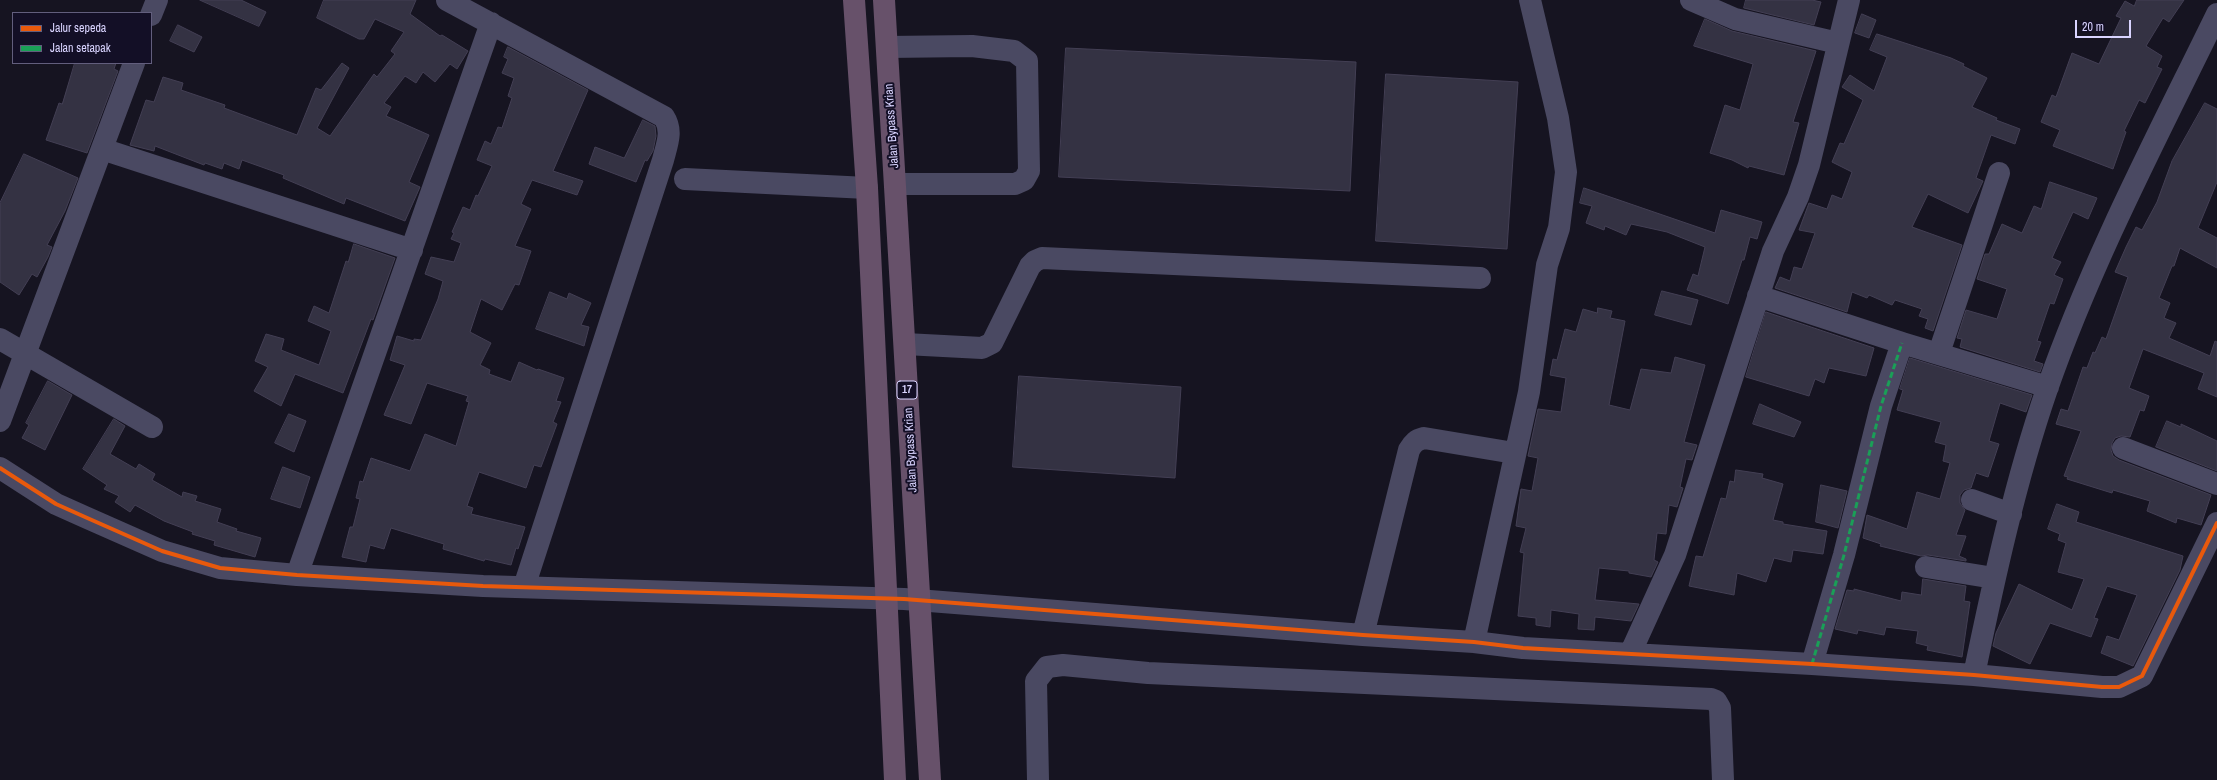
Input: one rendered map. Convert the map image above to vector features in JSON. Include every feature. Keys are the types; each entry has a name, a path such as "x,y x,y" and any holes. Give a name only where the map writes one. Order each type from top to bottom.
{"highway":[{"path":"854,0 867,188 895,780"},
{"name":"Jalan Bypass Krian","path":"884,0 930,780"}],"street":[{"path":"152,12 156,0"},
{"path":"447,0 664,117 668,123 670,135 524,587"},
{"path":"1474,642 1528,392 1547,265 1559,228 1566,172 1558,118 1530,0"},
{"path":"1691,0 1734,19 1838,44"},
{"path":"1630,654 1675,555 1773,251 1798,197 1809,165 1849,0"},
{"path":"1974,675 1994,578 2048,387 2093,274 2217,14"},
{"path":"297,575 412,250 490,23"},
{"path":"887,47 979,47 1014,50 1027,61 1030,171 1024,180 1015,184 896,184"},
{"path":"0,421 134,64"},
{"path":"102,149 412,250"},
{"path":"1939,353 1999,173"},
{"path":"685,179 867,188"},
{"path":"905,344 982,348 992,343 1030,266 1035,261 1042,258 1480,278"},
{"path":"1758,296 1902,343 2048,387"},
{"path":"0,340 152,427"},
{"path":"1812,664 1844,555 1881,406 1902,343"},
{"path":"1363,635 1408,450 1416,440 1424,438 1514,453"},
{"path":"2124,448 2217,484"},
{"path":"0,468 56,504 162,552 220,568 297,575 524,587 920,600 1363,635 1474,642 1523,648 1812,664 1974,675 2102,687 2119,687 2142,676 2217,523"},
{"path":"1972,500 2011,514"},
{"path":"1926,567 1994,578"},
{"path":"1038,780 1036,681 1047,667 1063,665 1148,673 1711,699 1716,701 1720,708 1723,780"}],"building":[{"path":"200,0 241,0 266,12 259,26"},
{"path":"324,0 416,0 410,14 440,36 442,35 468,51 457,69 450,64 435,82 423,72 416,83 405,76 384,103 391,107 386,116 429,135 409,182 420,187 405,221 346,198 344,204 283,178 284,175 242,160 239,169 224,163 222,169 205,163 204,165 155,146 154,151 130,145 146,100 154,102 163,77 183,83 181,90 225,105 224,108 297,135 316,88 321,90 342,63 349,68 317,128 330,136 374,74 377,77 395,54 391,51 404,32 375,19 364,39 359,39 317,18"},
{"path":"1746,0 1812,0 1821,2 1814,25 1744,8"},
{"path":"2137,0 2184,0 2169,22 2163,18 2146,46 2162,56 2157,67 2162,69 2145,103 2139,100 2124,131 2126,132 2113,169 2053,146 2060,130 2041,122 2052,95 2056,97 2072,53 2099,64 2121,18 2116,16 2125,1 2134,6"},
{"path":"1862,14 1876,20 1869,38 1855,33"},
{"path":"1705,19 1732,31 1816,51 1793,122 1799,123 1784,175 1749,166 1748,168 1732,160 1710,153 1725,105 1740,110 1753,64 1694,46"},
{"path":"178,25 202,37 194,52 170,41"},
{"path":"1877,34 1951,58 1987,78 1972,107 1997,118 1996,120 2020,129 2015,144 1991,135 1976,178 1983,181 1968,213 1928,194 1912,227 1962,245 1933,331 1925,328 1928,319 1919,316 1922,309 1895,300 1892,305 1869,295 1867,298 1852,292 1847,312 1775,288 1780,277 1790,281 1794,267 1802,269 1815,233 1799,230 1809,203 1827,209 1832,195 1842,199 1852,172 1832,162 1840,143 1844,144 1863,100 1842,87 1850,75 1874,91 1887,57 1870,50"},
{"path":"508,47 588,90 553,171 583,181 577,195 532,180 521,204 531,209 515,246 531,251 519,285 515,284 502,310 481,299 470,332 491,343 480,365 490,370 489,374 511,382 519,362 537,370 538,369 564,378 556,401 561,402 553,422 557,424 541,467 534,465 526,488 479,472 467,506 473,508 471,514 525,527 518,549 516,548 511,565 485,559 484,561 443,549 444,544 391,528 384,549 370,545 366,562 342,557 350,527 353,527 360,499 356,498 360,481 363,482 371,458 410,471 425,434 456,446 469,402 466,401 468,396 427,383 411,424 384,415 405,365 390,360 397,336 414,341 414,339 421,340 438,299 443,281 425,274 431,257 454,262 461,243 451,239 454,233 452,232 463,207 470,210 476,195 478,196 492,166 477,160 485,141 491,144 498,127 502,128 512,98 508,96 514,78 502,73 508,59 504,57"},
{"path":"1066,48 1356,62 1350,191 1059,177"},
{"path":"75,64 116,64 114,69 118,71 87,153 46,140 59,103 62,104"},
{"path":"1386,74 1518,82 1507,249 1376,241"},
{"path":"2205,103 2217,109 2217,182 2198,228 2217,238 2217,268 2180,248 2174,266 2172,266 2159,298 2170,303 2164,318 2176,323 2169,338 2210,356 2215,341 2217,342 2217,397 2198,389 2204,373 2143,349 2129,388 2149,396 2144,411 2140,410 2130,437 2121,436 2115,438 2112,443 2111,450 2113,456 2119,460 2211,495 2201,525 2177,518 2176,523 2147,511 2150,501 2113,490 2112,493 2067,479 2068,477 2064,476 2081,431 2056,424 2061,409 2068,411 2083,367 2087,368 2093,352 2095,353 2102,337 2106,339 2128,277 2115,272 2126,247 2136,227 2142,230 2157,202 2172,161"},
{"path":"643,120 655,126 656,136 653,151 647,161 645,160 636,182 589,164 595,147 624,158"},
{"path":"24,154 78,178 65,211 47,245 52,247 48,257 37,277 32,274 19,295 0,282 0,203"},
{"path":"2050,182 2097,198 2088,219 2073,212 2052,258 2061,262 2054,275 2063,279 2054,304 2050,303 2037,341 2041,342 2034,361 2043,364 2040,372 1960,347 1962,339 1957,338 1966,310 1997,319 2007,289 1977,279 1985,254 1989,254 2002,224 2022,233 2034,206 2041,209"},
{"path":"1584,188 1715,233 1721,210 1762,222 1757,239 1750,237 1744,260 1742,260 1728,304 1687,290 1693,274 1698,276 1705,247 1667,232 1631,224 1626,235 1605,226 1604,230 1586,223 1592,206 1580,203"},
{"path":"354,244 395,258 373,320 371,319 343,393 295,374 281,406 254,391 268,367 255,361 266,334 284,339 281,350 319,365 331,331 308,321 314,306 329,313 346,261 348,262"},
{"path":"1662,291 1698,300 1691,325 1655,315"},
{"path":"550,292 567,299 569,293 591,303 581,325 589,327 584,346 536,329"},
{"path":"1598,308 1612,311 1610,318 1625,321 1609,405 1630,410 1641,369 1671,373 1675,357 1705,365 1684,442 1697,445 1692,460 1686,459 1680,487 1683,488 1677,507 1669,505 1666,534 1657,533 1654,560 1658,562 1651,577 1629,573 1629,571 1599,568 1595,600 1639,604 1631,621 1595,617 1594,630 1578,629 1579,614 1551,610 1550,627 1536,625 1536,618 1518,616 1524,553 1520,552 1526,528 1516,526 1521,489 1532,491 1538,458 1528,456 1538,409 1561,412 1566,378 1550,375 1553,359 1557,360 1565,329 1576,332 1583,309 1597,313"},
{"path":"1766,312 1874,348 1866,376 1829,368 1824,383 1815,379 1809,396 1746,377"},
{"path":"1910,358 2032,395 2026,412 2000,403 1989,441 1999,444 1988,477 1976,473 1971,488 1964,490 1960,495 1960,503 1965,510 1956,535 1966,536 1959,556 1966,559 1966,561 1928,555 1921,556 1880,546 1881,544 1863,538 1867,515 1907,529 1917,492 1940,499 1950,463 1943,461 1946,445 1935,442 1941,422 1897,410 1903,390 1900,389"},
{"path":"1019,376 1181,387 1175,478 1013,467"},
{"path":"48,381 72,395 45,450 22,438 29,425 26,423"},
{"path":"1760,404 1801,422 1794,437 1753,424"},
{"path":"289,414 306,421 294,452 275,443"},
{"path":"114,419 125,426 110,454 136,469 139,464 155,474 152,480 182,497 183,492 197,496 195,501 221,509 217,522 237,529 236,531 261,538 255,557 214,545 215,541 192,534 193,532 164,521 135,505 130,512 115,502 119,496 104,489 107,485 83,469"},
{"path":"2167,421 2181,427 2181,424 2217,441 2217,471 2156,447"},
{"path":"283,467 310,477 300,508 271,499"},
{"path":"1736,470 1763,474 1762,478 1783,484 1773,520 1783,522 1783,524 1827,531 1823,554 1793,550 1791,562 1774,558 1766,582 1737,573 1734,595 1689,586 1696,556 1703,557 1721,498 1726,499 1730,481 1734,482"},
{"path":"1821,485 1847,491 1838,528 1816,522"},
{"path":"2057,504 2079,512 2076,522 2183,556 2180,570 2133,666 2101,653 2107,636 2119,640 2137,595 2107,586 2094,618 2098,619 2091,637 2050,623 2030,664 1993,646 1996,633 2019,584 2072,610 2084,579 2058,572 2066,543 2058,540 2060,534 2048,529"},
{"path":"1923,579 1966,586 1964,601 1970,602 1962,657 1927,650 1928,646 1916,643 1918,631 1886,627 1884,635 1858,630 1857,634 1835,629 1847,590 1854,591 1854,589 1901,601 1902,592 1921,595"}],"marked path":[{"path":"1812,664 1844,555 1881,406 1902,343"}],"cycle path":[{"path":"0,468 56,504 162,551 220,568 297,575 483,586 904,599 1363,635 1474,642 1523,648 1812,664 1974,675 2102,687 2119,687 2142,676 2217,523"}]}
